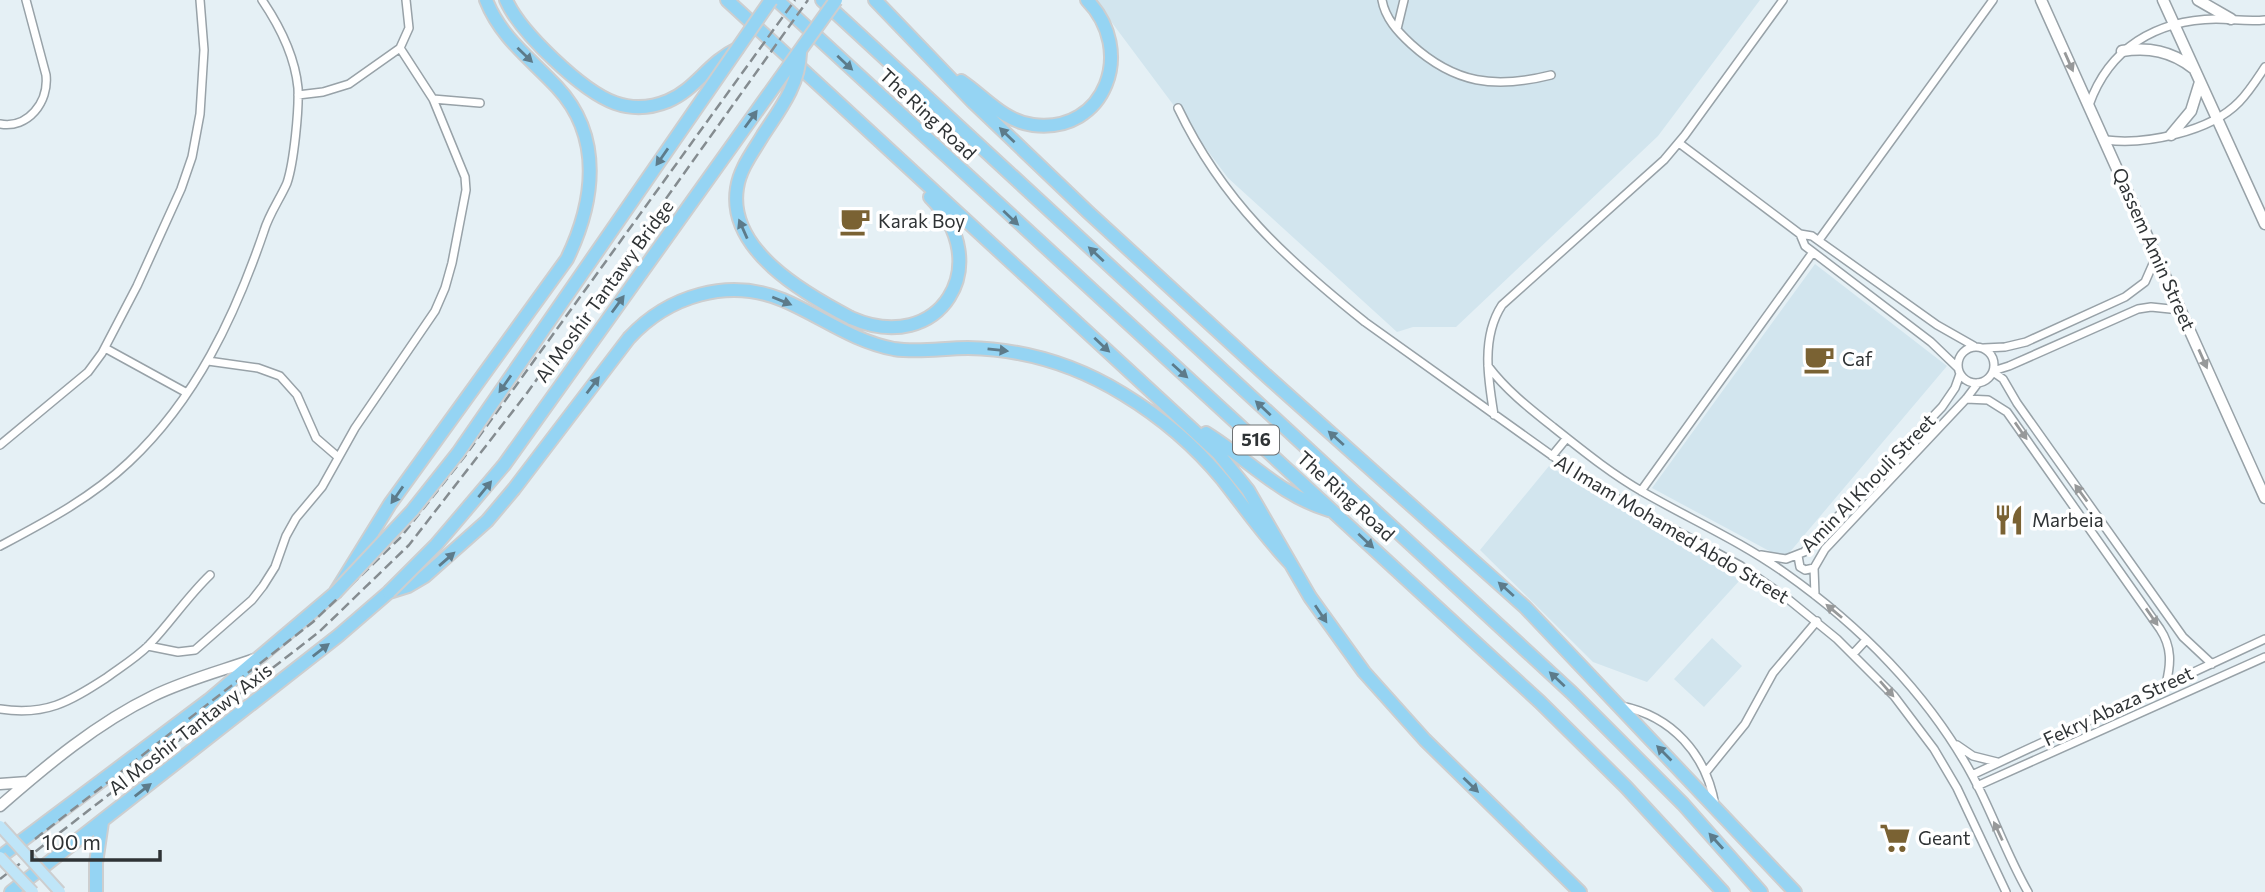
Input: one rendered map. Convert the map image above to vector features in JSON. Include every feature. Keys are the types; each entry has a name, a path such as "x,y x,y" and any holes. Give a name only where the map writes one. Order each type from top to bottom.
{"highway":[{"path":"335,593 398,494 560,271 578,236 586,211 590,162 586,138 578,116 557,87 503,33 486,0"},
{"path":"506,0 516,18 557,62 597,93 621,104 648,106 674,99 716,61 737,49"},
{"name":"516","path":"727,0 1219,453 1248,490 1327,623 1384,695 1580,892"},
{"name":"Al Moshir Tantawy Bridge","path":"335,593 412,511 458,453 771,0"},
{"name":"The Ring Road","path":"777,0 1037,242 1336,512 1583,744 1723,892"},
{"path":"830,2 846,0"},
{"name":"The Ring Road","path":"875,0 1001,130 1166,284 1525,607 1795,892"},
{"path":"945,73 967,85 1016,121 1043,126 1061,123 1086,110 1104,89 1112,63 1110,35 1102,18 1087,0"},
{"name":"Al Moshir Tantawy Bridge","path":"389,592 444,536 504,465 800,52 830,2"},
{"name":"The Ring Road","path":"830,2 1556,677 1661,781 1762,892"},
{"path":"800,52 799,69 792,90 741,171 736,196 737,212 745,236 768,262 810,294 851,318 881,328 900,328 932,315 953,289 958,273 959,248 950,222 891,151"},
{"path":"389,592 408,586 425,576 487,521 637,329 677,302 699,294 723,291 747,291 770,296 848,335 885,347 923,351 964,348 1006,351 1052,361 1089,375 1138,404 1183,439 1223,481 1290,562"},
{"path":"1187,423 1214,438 1290,494 1336,512"},
{"name":"Al Moshir Tantawy Axis","path":"11,892 338,636 389,592"},
{"name":"Al Moshir Tantawy Axis","path":"0,857 179,724 335,593"},
{"path":"96,892 96,863 102,822"}],"main road":[{"name":"Qassem Amin Street","path":"2041,0 2265,498"},
{"path":"2163,0 2265,224"},
{"path":"2198,0 2231,19"},
{"path":"2122,51 2154,50 2169,54 2196,70"},
{"path":"2171,135 2191,111 2201,81"},
{"path":"0,806 93,732 137,704 184,683 262,657"},
{"path":"0,784 28,782"},
{"path":"0,825 60,892"},
{"path":"0,857 33,892"}],"street":[{"path":"0,124 16,124 26,120 36,110 45,93 46,75 26,0"},
{"path":"0,445 88,372 105,348 137,286 178,197 192,157 200,114 204,50 200,0"},
{"path":"0,546 66,509 116,474 142,450 187,393 229,322 267,222 288,179 298,95 288,51 276,22 262,0"},
{"path":"298,95 340,88 400,48 409,28 406,0"},
{"path":"1382,0 1388,17 1397,29 1424,54 1450,72 1480,82 1504,82 1551,75"},
{"path":"1397,29 1404,0"},
{"path":"1493,415 1488,366 1490,328 1502,305 1648,175 1679,143 1783,0"},
{"path":"1819,240 1993,0"},
{"path":"2089,105 2102,76 2122,51 2148,35 2175,25 2202,20 2265,20"},
{"path":"148,646 177,652 195,650 252,600 275,567 290,527 322,487 338,457 429,321 449,276 466,190 465,177 433,99 400,48"},
{"path":"2106,140 2139,142 2171,135 2217,117 2238,104 2265,67"},
{"path":"433,99 480,103"},
{"name":"Al Imam Mohamed Abdo Street","path":"1178,108 1200,151 1223,186 1264,234 1364,322 1606,493 1741,566 1817,621 1853,654 1905,709 1943,762 2006,892"},
{"path":"1679,143 1800,234 1809,234 1819,240 1937,325 1973,346 1984,348 2026,342 2125,298 2145,282 2157,256"},
{"path":"1800,234 1802,243 1931,342 1968,381 1978,383 1989,378 1993,371 1993,357 1984,348"},
{"path":"1641,491 1813,252"},
{"path":"1993,371 2138,309 2158,307 2180,310"},
{"path":"1959,371 1960,355 1973,346"},
{"path":"105,348 187,393"},
{"path":"208,361 258,368 280,376 297,395 316,438 338,457"},
{"name":"Al Imam Mohamed Abdo Street","path":"1488,366 1520,402 1566,439 1641,491 1756,553 1815,596 1866,640 1908,684 1951,740 1978,786 2028,892"},
{"name":"Amin Al Khouli Street","path":"1756,553 1782,559 1798,556 1807,549 1942,407 1955,388 1959,371"},
{"path":"1993,371 2003,379 2017,404 2183,637 2211,664"},
{"name":"Amin Al Khouli Street","path":"1815,596 1814,568 1825,549 1978,383"},
{"path":"1966,399 1988,400 2007,412 2161,629 2170,655 2166,684"},
{"path":"1552,456 1566,439"},
{"path":"1798,556 1800,567 1808,570 1814,568"},
{"path":"0,709 31,711 68,702 130,662 148,646 187,598 211,575"},
{"path":"1706,772 1750,717 1773,673 1817,621"},
{"name":"Fekry Abaza Street","path":"1972,775 2265,639"},
{"path":"1853,654 1866,640"},
{"name":"Fekry Abaza Street","path":"1978,786 2265,657"},
{"path":"1617,705 1638,710 1668,726 1689,746 1706,772 1715,805"},
{"path":"1951,740 1973,756 1997,762"}],"shaded area":[{"path":"1095,0 1760,0 1658,136 1456,327 1413,327 1397,332 1228,178"},
{"path":"1815,264 1947,366 1784,559 1652,488"},
{"path":"1549,466 1740,580 1647,682 1593,662 1480,550"},
{"path":"1712,638 1742,666 1704,707 1674,679"}],"railway":[{"path":"35,839 313,622 400,538 465,456 795,0"},
{"path":"0,879 319,632 409,545 527,393 808,0"}],"place":[{"name":"Karak Boy","path":"855,221"},
{"name":"Caf","path":"1819,359"},
{"name":"Marbeia","path":"2009,520"},
{"name":"Geant","path":"1895,838"}]}
